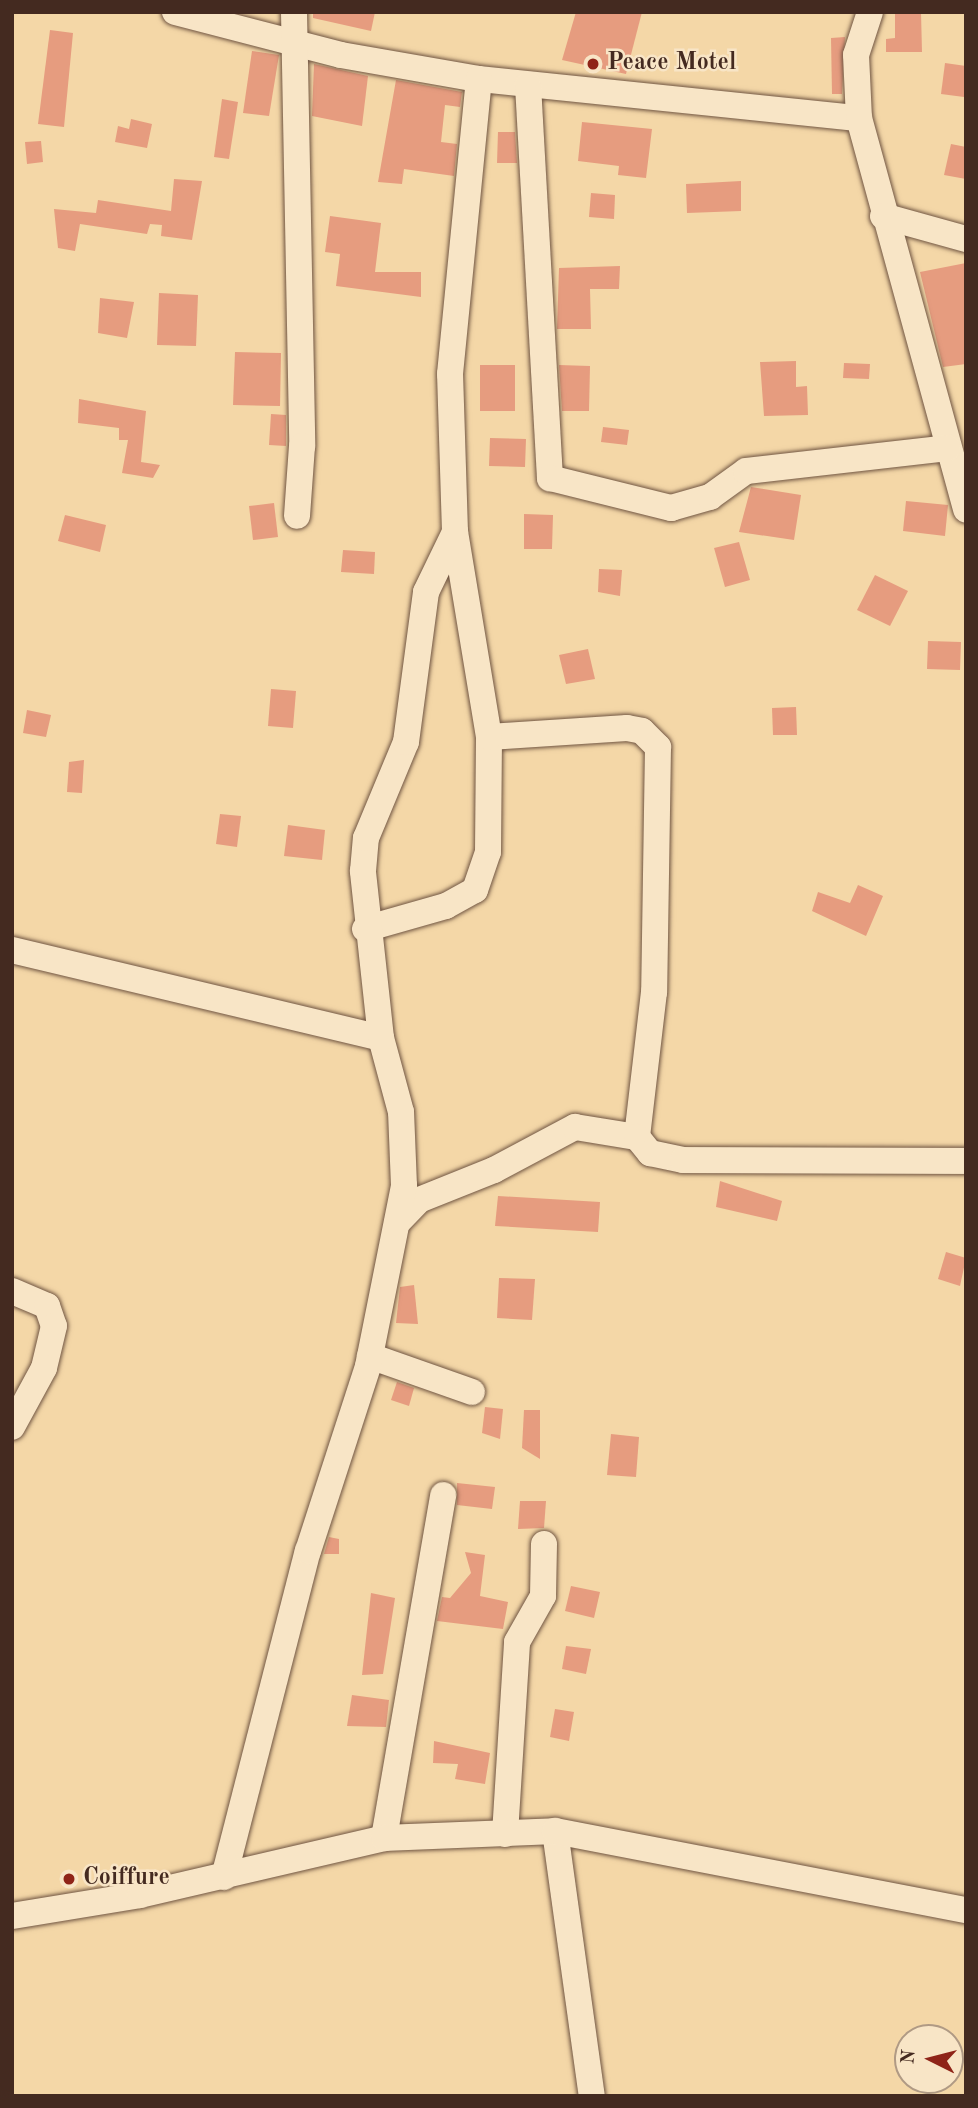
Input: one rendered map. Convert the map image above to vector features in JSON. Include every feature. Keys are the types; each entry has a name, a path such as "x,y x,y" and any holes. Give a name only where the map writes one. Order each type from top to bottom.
{"street":[{"path":"174,12 291,43 479,79 859,117"},
{"path":"295,12 291,43 302,446 297,516"},
{"path":"870,12 856,55 859,117 883,216 966,510"},
{"path":"365,929 446,906 482,880 490,821 489,737 455,532 450,374 479,79"},
{"path":"528,85 550,478 671,508 710,497 746,471 948,448"},
{"path":"883,216 966,239"},
{"path":"224,1877 308,1551 370,1356 397,1223 404,1136 381,1038 365,929 366,838 406,742 426,592 455,532"},
{"path":"489,737 627,728 642,731 658,747 654,992 637,1137"},
{"path":"12,950 381,1038"},
{"path":"397,1223 419,1200 494,1170 576,1127 637,1137 650,1153 683,1160 966,1161"},
{"path":"12,1291 47,1306 54,1326 44,1368 12,1427"},
{"path":"370,1356 472,1392"},
{"path":"384,1838 443,1496"},
{"path":"505,1834 517,1642 543,1596 544,1545"},
{"path":"12,1916 224,1877 384,1838 555,1831 966,1910"},
{"path":"555,1831 592,2096"}],"building":[{"path":"313,12 375,12 371,31 313,18"},
{"path":"576,12 642,12 626,74 562,60"},
{"path":"895,12 921,12 922,52 886,52 886,39 895,38"},
{"path":"50,30 73,33 64,127 38,124"},
{"path":"845,37 842,94 832,94 831,38"},
{"path":"252,51 279,55 269,116 243,113"},
{"path":"945,63 966,66 964,97 941,94"},
{"path":"314,64 368,76 362,126 312,116"},
{"path":"396,80 462,92 460,107 445,105 441,142 457,144 454,176 404,169 402,184 378,182"},
{"path":"222,99 238,102 229,159 214,157"},
{"path":"131,119 152,124 147,148 115,142 118,126 129,129"},
{"path":"582,122 652,129 646,178 618,175 619,166 578,161"},
{"path":"498,132 515,132 517,163 497,163"},
{"path":"41,141 43,162 27,164 25,142"},
{"path":"951,144 966,147 966,179 944,175"},
{"path":"174,179 202,181 192,240 161,236 162,225 150,224 147,234 80,224 75,251 58,248 54,209 96,213 98,200 171,211"},
{"path":"741,181 741,211 687,213 686,184"},
{"path":"591,193 615,195 614,219 589,217"},
{"path":"330,216 381,223 375,272 421,272 421,297 336,286 340,254 325,252"},
{"path":"966,263 966,364 943,367 920,272"},
{"path":"620,266 619,289 590,289 591,329 557,329 559,268"},
{"path":"159,293 198,295 196,346 157,345"},
{"path":"100,298 134,302 127,338 98,333"},
{"path":"235,352 281,353 280,406 233,405"},
{"path":"796,361 796,387 807,386 808,415 764,416 760,362"},
{"path":"844,363 870,364 869,379 843,378"},
{"path":"480,365 515,365 515,411 480,411"},
{"path":"559,365 590,366 589,411 562,411"},
{"path":"79,399 146,411 141,462 160,465 153,478 122,473 128,440 119,440 119,428 78,423"},
{"path":"271,414 286,415 286,446 269,445"},
{"path":"603,427 629,430 627,445 601,442"},
{"path":"490,438 526,439 525,467 489,466"},
{"path":"751,487 801,495 794,540 739,532"},
{"path":"906,501 948,505 945,536 903,531"},
{"path":"274,503 278,537 253,540 249,506"},
{"path":"524,514 553,515 552,549 524,549"},
{"path":"65,515 106,525 100,552 58,541"},
{"path":"739,542 750,580 725,587 714,548"},
{"path":"343,550 375,552 374,574 341,572"},
{"path":"599,569 622,570 620,596 598,592"},
{"path":"875,575 908,591 890,626 857,610"},
{"path":"928,641 961,642 960,670 927,669"},
{"path":"588,649 595,679 566,684 559,655"},
{"path":"271,689 296,691 293,728 268,726"},
{"path":"796,707 797,735 773,735 772,708"},
{"path":"27,710 51,715 46,737 23,733"},
{"path":"84,760 82,793 67,792 69,762"},
{"path":"220,814 241,816 237,847 216,844"},
{"path":"288,825 325,830 322,860 284,856"},
{"path":"858,885 883,896 866,936 812,911 818,892 850,903"},
{"path":"720,1181 782,1201 777,1221 716,1207"},
{"path":"498,1196 600,1202 598,1232 495,1226"},
{"path":"946,1252 966,1258 960,1286 938,1279"},
{"path":"499,1278 535,1279 532,1320 497,1318"},
{"path":"414,1285 418,1324 396,1323 400,1287"},
{"path":"397,1382 414,1388 409,1406 391,1400"},
{"path":"485,1407 503,1409 500,1439 482,1433"},
{"path":"524,1410 540,1410 540,1459 522,1448"},
{"path":"611,1434 639,1437 636,1477 607,1475"},
{"path":"457,1483 495,1487 492,1509 457,1505"},
{"path":"520,1501 546,1501 544,1528 518,1529"},
{"path":"329,1537 339,1539 339,1554 324,1554"},
{"path":"465,1552 485,1555 480,1596 508,1602 503,1629 437,1621 442,1597 450,1598 471,1573"},
{"path":"571,1586 600,1592 594,1618 565,1611"},
{"path":"371,1593 395,1598 383,1674 362,1675"},
{"path":"566,1646 591,1649 586,1674 562,1669"},
{"path":"352,1695 389,1700 386,1727 347,1726"},
{"path":"555,1709 574,1712 569,1741 550,1737"},
{"path":"434,1741 490,1753 485,1784 455,1779 458,1764 433,1763"}],"place":[{"name":"Peace Motel","path":"593,64"},
{"name":"Coiffure","path":"69,1879"}]}
